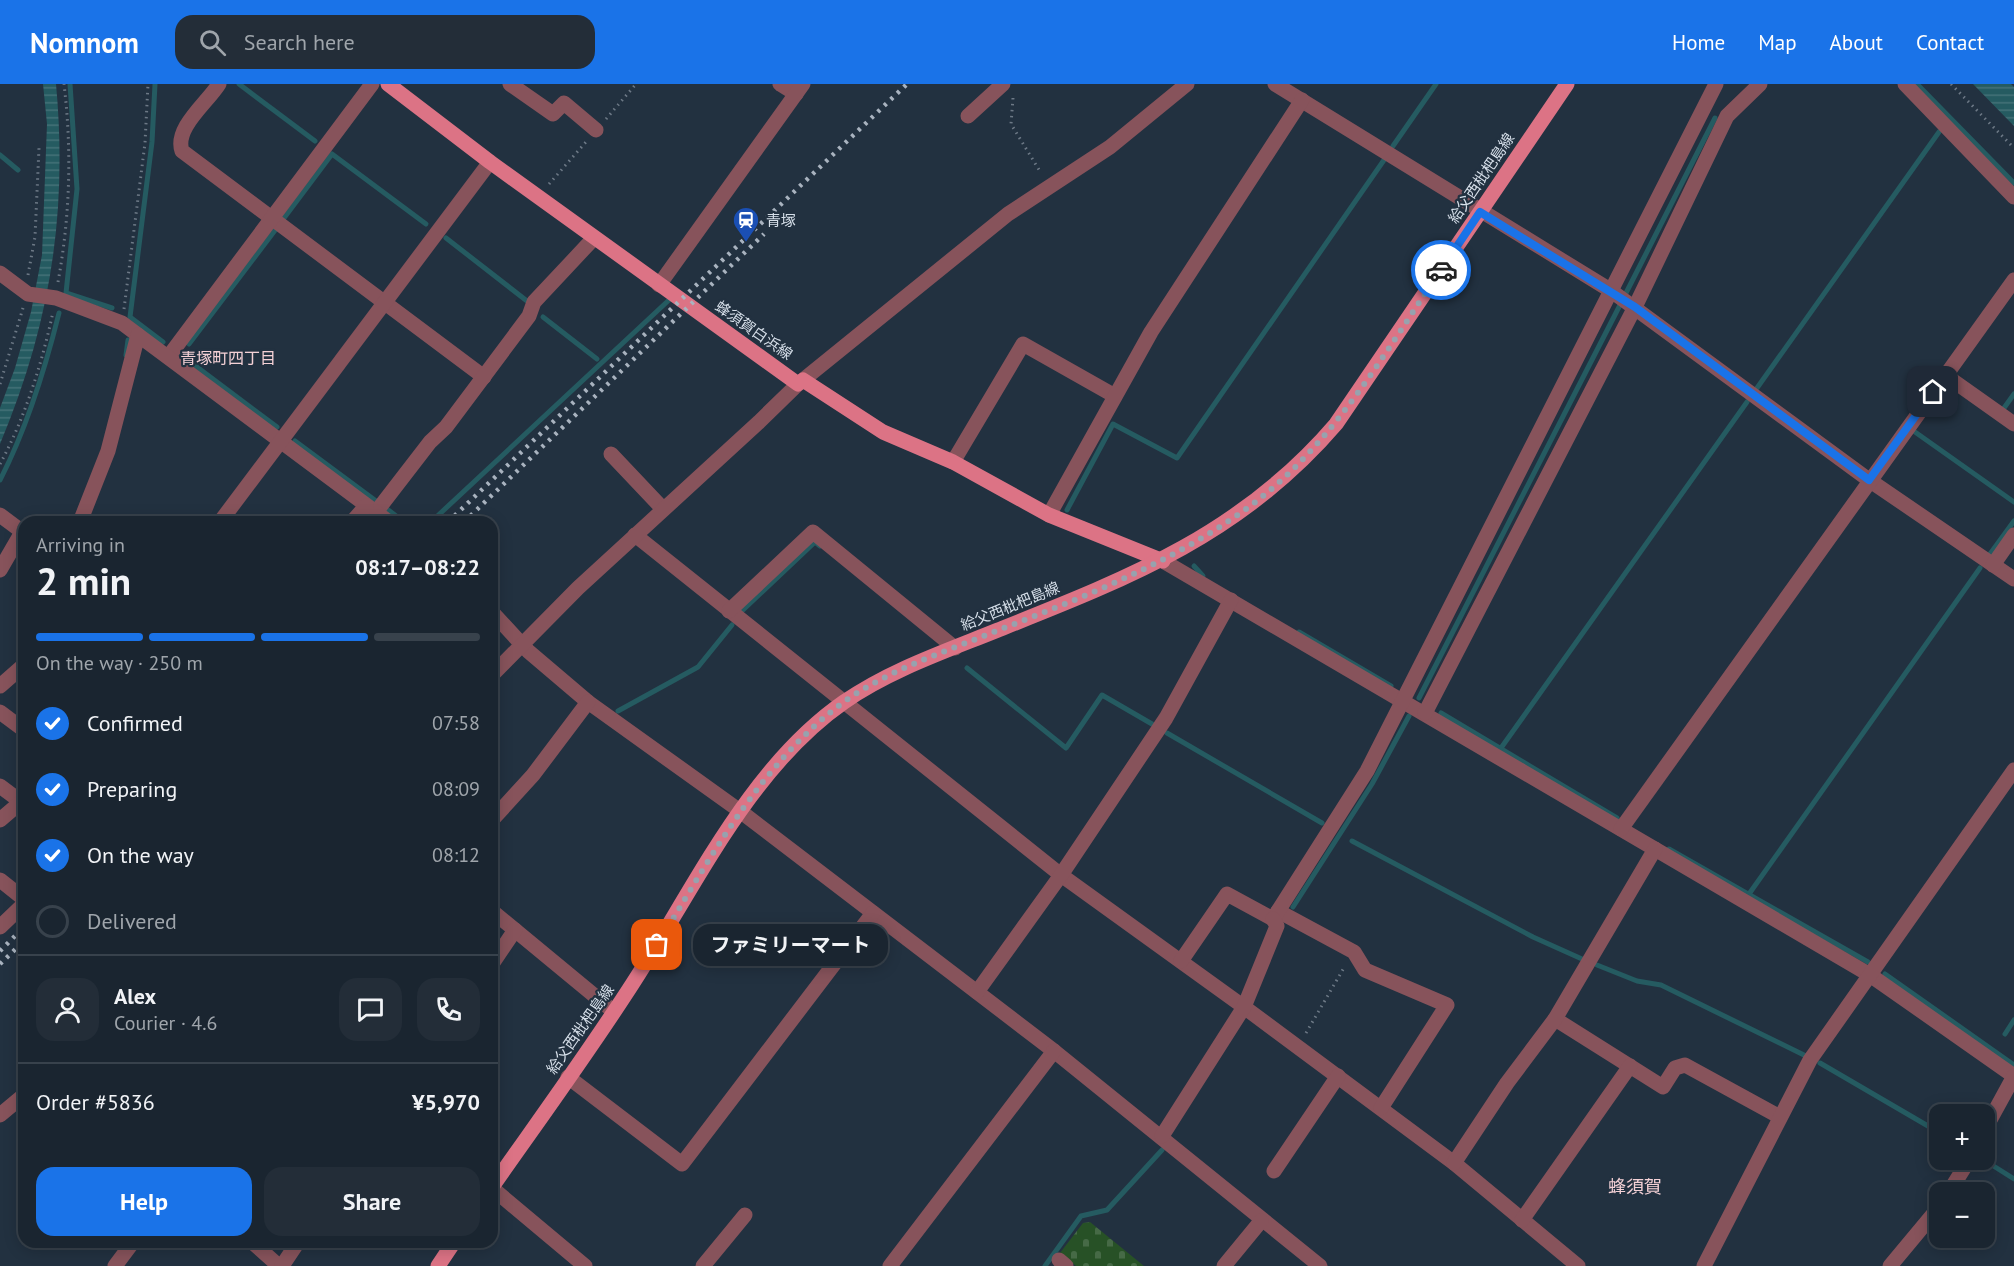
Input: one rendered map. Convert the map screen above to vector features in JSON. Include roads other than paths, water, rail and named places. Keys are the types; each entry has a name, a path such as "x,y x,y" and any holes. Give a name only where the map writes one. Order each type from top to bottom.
{"main road":[{"name":"蜂須賀白浜線","path":"388,84 490,162 659,285 801,382 883,432 953,462 1049,515 1163,561"},
{"name":"給父西枇杷島線","path":"498,1177 614,1011 740,811 779,760 844,702 897,671 1163,561 1246,509 1310,454 1336,424 1480,212 1562,86"},
{"path":"438,1266 450,1248"}],"street":[{"path":"219,84 181,133 179,144 182,151 484,377"},
{"path":"169,356 372,84"},
{"path":"510,84 553,114 564,102 596,130"},
{"path":"659,285 800,89 780,84"},
{"path":"498,669 578,588 801,382 943,264 1049,185 1110,147 1187,84"},
{"path":"1275,84 1610,290 1869,480 2014,579"},
{"path":"1162,1136 1244,1007 1276,926 1275,915 1367,771 1716,84"},
{"path":"1425,713 1635,307 1728,116 1760,84"},
{"path":"1905,84 2014,197"},
{"path":"968,117 1008,90"},
{"path":"1049,515 1151,332 1302,100"},
{"path":"1705,103 1728,116"},
{"path":"224,516 490,162"},
{"path":"361,516 371,509 484,377 530,316 534,302 594,238"},
{"path":"1,277 27,293 54,298 122,323 381,516"},
{"path":"1621,829 2014,280"},
{"path":"82,516 108,451 138,335"},
{"path":"953,462 1023,344 1115,396"},
{"path":"1945,375 2014,424"},
{"path":"611,454 663,509"},
{"path":"0,515 18,529"},
{"path":"729,611 813,532 955,648"},
{"path":"635,535 1061,876 1298,1046 1454,1163 1578,1266"},
{"path":"1992,565 2014,535"},
{"path":"0,570 18,541"},
{"path":"1163,561 1870,975 2014,1076 1995,1111"},
{"path":"977,993 1061,876 1166,718 1230,600"},
{"path":"498,619 523,646 588,702 740,811 1054,1052 1162,1136 1261,1221 1320,1266"},
{"path":"0,686 18,670"},
{"path":"498,813 533,775 588,702"},
{"path":"0,712 18,726"},
{"path":"1704,1266 1810,1060 2014,770"},
{"path":"0,786 18,799"},
{"path":"0,820 18,807"},
{"path":"1454,1163 1507,1083 1556,1019 1655,849"},
{"path":"0,880 18,894"},
{"path":"1181,961 1227,894 1354,952 1365,970 1447,1005 1381,1108"},
{"path":"0,927 18,910"},
{"path":"568,1077 682,1164 873,913"},
{"path":"498,916 614,1011"},
{"path":"498,955 515,930"},
{"path":"1556,1019 1663,1087 1675,1068 1684,1065 1780,1117"},
{"path":"890,1266 1054,1052"},
{"path":"1522,1220 1630,1066"},
{"path":"1274,1171 1338,1077"},
{"path":"0,1115 18,1100"},
{"path":"498,1191 585,1266"},
{"path":"703,1266 745,1215"},
{"path":"1890,1266 1929,1219"},
{"path":"1224,1266 1261,1221"},
{"path":"115,1266 128,1248"},
{"path":"259,1248 280,1266 294,1248"}],"waterway":[{"path":"70,84 77,189 66,293 112,308"},
{"path":"155,84 152,142 130,317 163,342"},
{"path":"239,84 315,141"},
{"path":"1393,146 1436,84"},
{"path":"1917,84 2014,183"},
{"path":"1626,293 1715,118"},
{"path":"1757,388 1939,132"},
{"path":"284,218 332,154 426,224"},
{"path":"0,155 18,170"},
{"path":"1067,510 1113,424 1177,458 1384,160"},
{"path":"189,344 276,229"},
{"path":"446,238 527,301"},
{"path":"437,516 669,300"},
{"path":"1419,698 1620,305"},
{"path":"0,480 19,440 34,398 59,313"},
{"path":"543,317 597,359"},
{"path":"126,355 128,340"},
{"path":"181,355 277,427"},
{"path":"2004,408 2014,394"},
{"path":"1501,748 1747,402"},
{"path":"1915,432 2014,502"},
{"path":"295,441 376,501"},
{"path":"387,509 396,516"},
{"path":"1990,554 2014,521"},
{"path":"743,610 815,542 820,546"},
{"path":"1194,566 1203,576"},
{"path":"1749,894 1980,568"},
{"path":"618,711 698,667 732,625"},
{"path":"1299,632 1391,686"},
{"path":"967,668 1066,748 1102,695 1152,724"},
{"path":"1441,713 1617,818"},
{"path":"1293,907 1372,784 1409,716"},
{"path":"1167,733 1322,823"},
{"path":"1352,841 1533,937 1582,959"},
{"path":"1669,849 1868,962"},
{"path":"1597,965 1637,981 1661,985 1806,1056"},
{"path":"1885,974 2014,1065"},
{"path":"2005,1034 2014,1020"},
{"path":"1820,1063 1929,1127"},
{"path":"1045,1266 1081,1216 1107,1210 1162,1150"},
{"path":"1995,1167 2014,1179"}],"railway":[{"path":"454,516 907,84"},
{"path":"470,516 764,234"},
{"path":"0,951 18,933"},
{"path":"0,964 18,947"}],"place":[{"name":"青塚","path":"746,243"},
{"name":"ファミリーマート","path":"657,945"}],"district":[{"name":"青塚町四丁目","path":"228,358"},
{"name":"蜂須賀","path":"1635,1186"}]}
